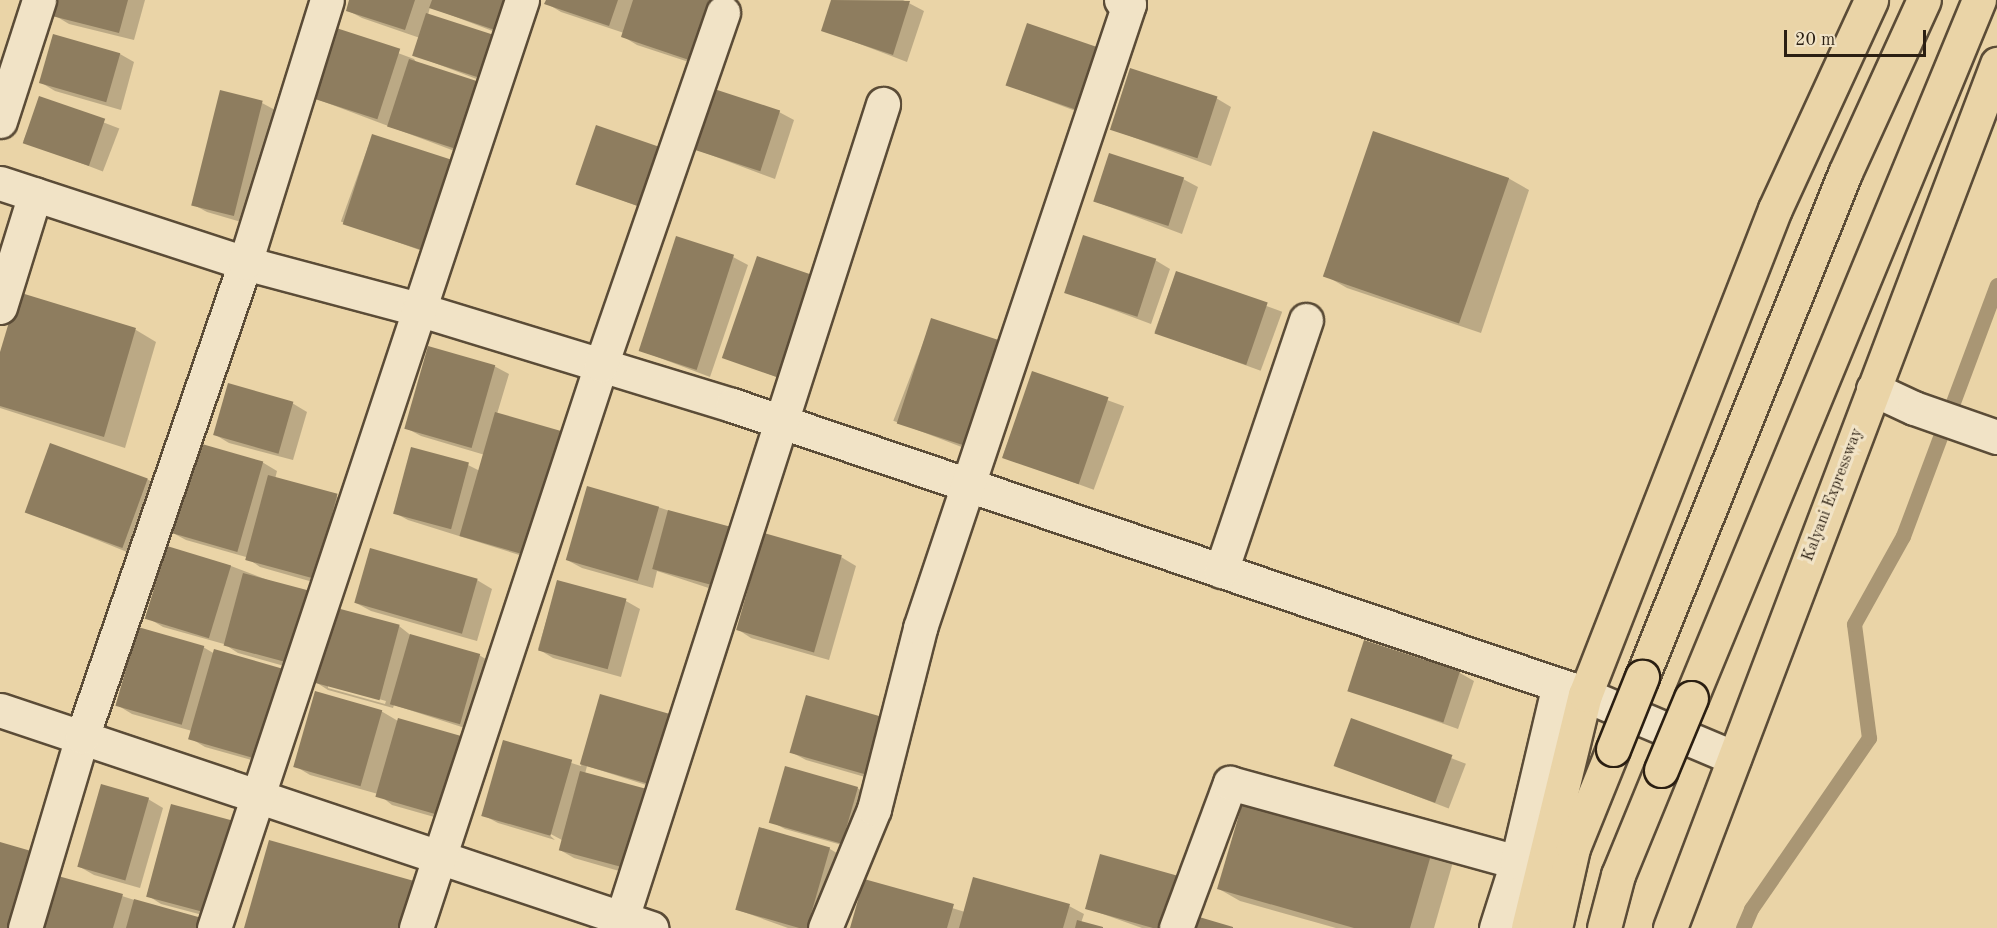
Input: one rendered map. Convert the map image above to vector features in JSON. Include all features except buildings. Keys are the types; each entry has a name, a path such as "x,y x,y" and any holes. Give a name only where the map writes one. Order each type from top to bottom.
{"highway":[{"path":"1528,928 1572,690 1775,209 1871,0"},
{"path":"1555,928 1573,849 1845,173 1924,0"},
{"path":"1604,928 1618,875 1979,0"},
{"name":"Kalyani Expressway","path":"1670,928 1997,63"}],"street":[{"path":"0,121 39,0"},
{"path":"25,928 82,737 245,263 327,0"},
{"path":"214,928 522,0"},
{"path":"825,928 874,809 920,628 1129,4 1121,0"},
{"path":"416,928 441,858 601,365 723,12"},
{"path":"0,710 637,923 784,423 883,104"},
{"path":"0,183 245,263 418,309 784,423 1572,690 1734,758"},
{"path":"0,307 36,194"},
{"path":"1221,570 1306,320"},
{"path":"1873,389 1914,408 1992,436"},
{"path":"1496,928 1572,690"},
{"path":"1176,928 1230,783 1517,862"}],"waterway":[{"path":"1743,928 1751,909 1869,738 1854,624 1903,536 1997,285"}]}
